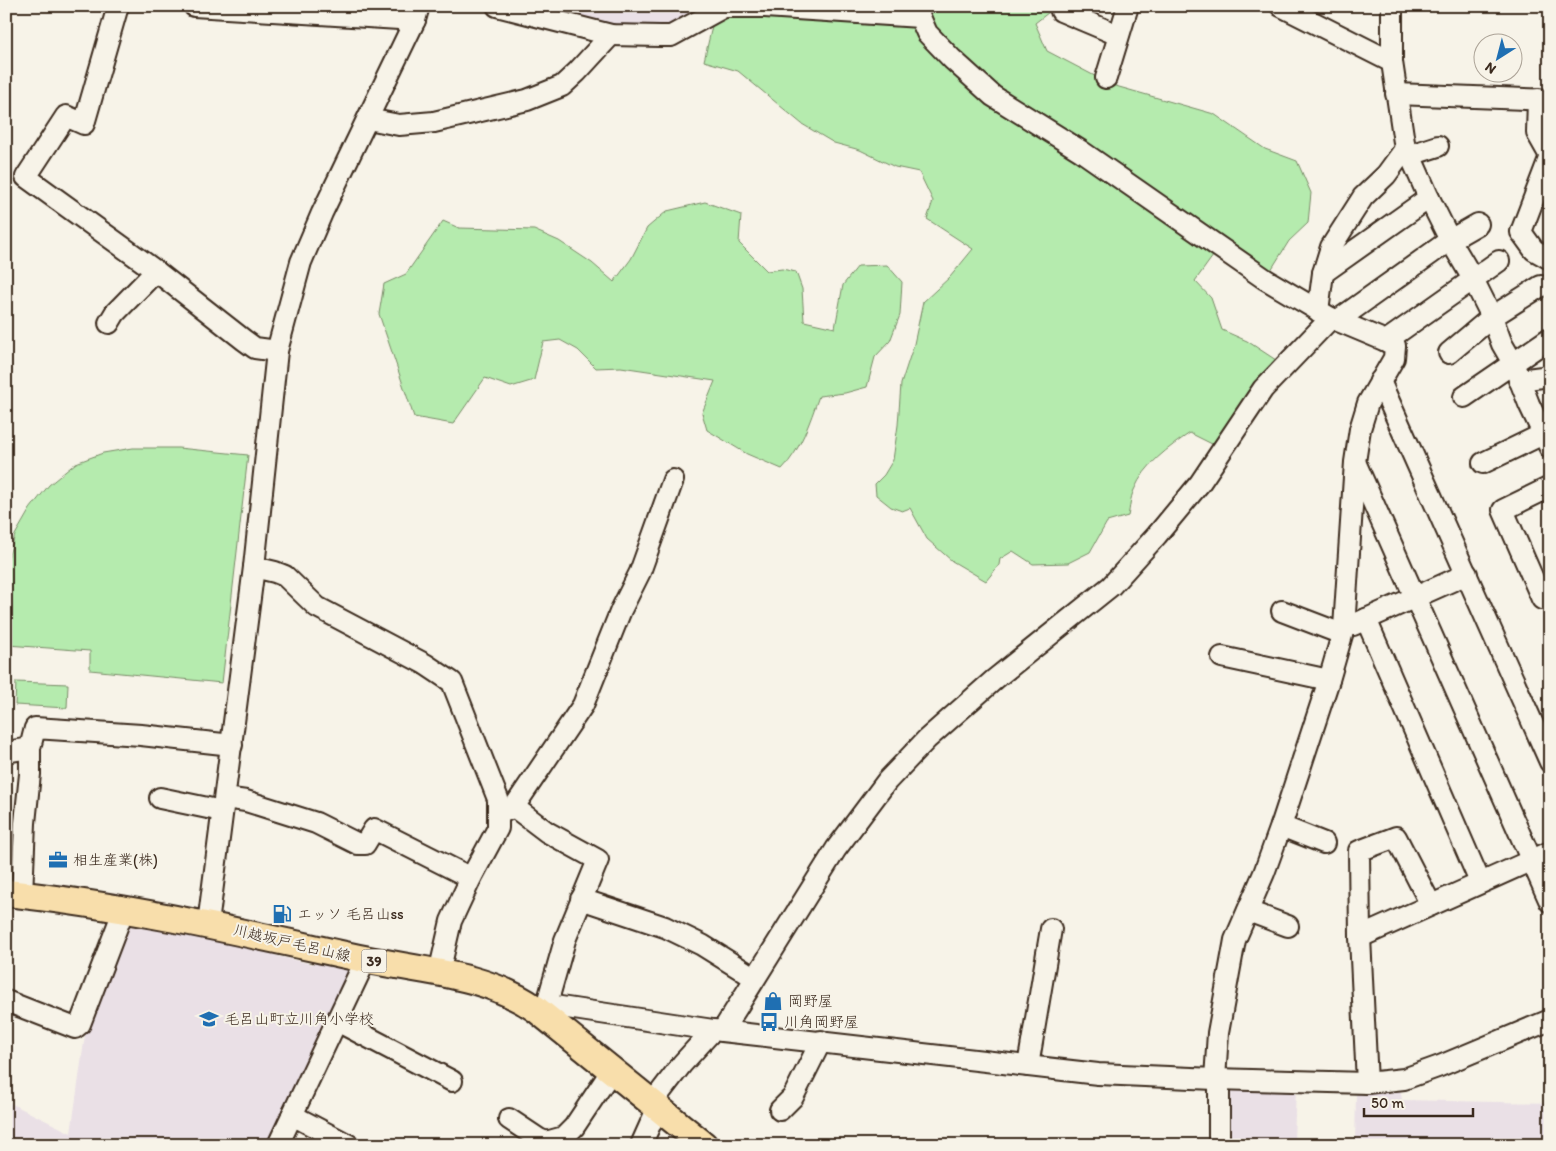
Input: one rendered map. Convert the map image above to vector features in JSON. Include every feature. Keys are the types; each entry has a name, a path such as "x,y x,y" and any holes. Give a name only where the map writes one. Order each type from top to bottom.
{"main road":[{"name":"川越坂戸毛呂山線","path":"14,894 124,909 208,924 494,986 541,1008 612,1070 704,1145"}],"street":[{"path":"118,6 84,124 66,116 26,177 156,271 255,348 277,351"},
{"path":"194,6 417,13 322,213 301,262 277,351 254,567 208,924"},
{"path":"497,6 611,35 671,36 724,7 765,7 920,17 927,33 952,59 993,96 1081,150 1265,279 1329,316 1395,346 1394,358 1368,403 1360,429 1355,462 1343,631 1329,680 1281,826 1235,940 1218,1033 1219,1145"},
{"path":"1106,78 1128,6"},
{"path":"1281,6 1392,62"},
{"path":"1392,6 1392,62 1396,94 1408,152 1450,240 1473,279 1492,317 1502,344 1516,371 1546,441 1483,463"},
{"path":"1061,11 1118,35"},
{"path":"368,119 399,125 434,122 526,100 562,86 578,72 611,35"},
{"path":"1396,94 1544,99 1537,133 1550,156 1521,232 1534,250 1550,259"},
{"path":"1329,316 1323,273 1331,247 1363,197 1408,152 1438,146"},
{"path":"1323,273 1429,198"},
{"path":"641,1145 655,1105 682,1064 718,1030 755,978 836,849 887,781 927,739 968,703 1111,586 1200,483 1263,389 1329,316 1478,224"},
{"path":"1386,341 1498,261"},
{"path":"109,323 115,313 156,271"},
{"path":"1449,353 1492,317 1540,286"},
{"path":"1464,397 1516,371 1550,338"},
{"path":"1516,371 1550,376"},
{"path":"1380,381 1550,762"},
{"path":"1355,462 1550,902"},
{"path":"439,973 451,921 506,811 583,705 621,610 640,572 673,480"},
{"path":"1550,488 1503,510 1542,599 1550,596"},
{"path":"254,567 285,576 318,606 425,664 452,682 498,799 506,811 598,860 565,940 541,1008 554,1006 718,1030 1098,1074 1367,1083 1404,1079 1550,1020"},
{"path":"1282,611 1343,631 1467,574"},
{"path":"1366,620 1480,882"},
{"path":"1222,657 1329,680"},
{"path":"14,894 30,774 30,748 34,728 140,735 232,745"},
{"path":"6,752 30,748"},
{"path":"160,798 223,804 246,801 316,823 358,844 365,844 374,830 471,878"},
{"path":"1281,826 1324,843"},
{"path":"1367,1083 1360,937 1360,851 1396,837 1431,905"},
{"path":"1360,937 1550,852"},
{"path":"581,899 665,928 702,945 755,978"},
{"path":"6,1001 75,1028 80,1024 124,909"},
{"path":"1248,911 1288,926"},
{"path":"1028,1066 1051,929"},
{"path":"278,1145 366,959"},
{"path":"337,1021 452,1081"},
{"path":"780,1110 793,1097 820,1042"},
{"path":"509,1119 546,1142 564,1137 574,1127 612,1070"},
{"path":"292,1115 349,1145"}],"shaded area":[{"path":"515,6 715,6 674,30 609,30"},
{"name":"毛呂山町立川角小学校","path":"125,925 267,950 277,956 312,964 322,961 351,968 270,1145 6,1145 6,1101 71,1133 85,1035 95,1002"},
{"path":"1296,1088 1294,1141 1320,1145 1222,1145 1222,1089"},
{"path":"1400,1088 1402,1100 1550,1103 1550,1145 1355,1145 1356,1091"}],"green space":[{"path":"728,6 1048,6 1053,9 1035,23 1047,51 1112,85 1214,114 1265,149 1297,161 1311,193 1308,223 1289,241 1271,270 1242,271 1213,256 1195,281 1211,298 1222,330 1247,341 1279,362 1216,446 1190,433 1166,451 1144,472 1134,490 1128,516 1107,522 1090,552 1068,563 1033,564 1013,551 1000,559 999,565 986,581 952,561 927,539 910,508 902,511 891,507 876,495 875,484 884,475 893,460 901,384 914,344 923,302 950,277 973,249 927,219 933,201 919,172 895,167 860,150 834,143 802,124 738,71 704,61 713,22"},
{"path":"705,202 741,215 739,243 767,271 782,269 796,272 802,289 804,321 835,328 843,285 858,266 887,265 902,282 900,315 890,341 875,357 867,387 845,393 819,396 800,444 782,469 747,454 707,430 702,413 715,381 621,367 596,368 578,350 560,340 543,342 534,380 511,387 485,378 453,424 414,417 379,314 384,284 406,274 443,221 459,228 534,230 559,241 592,263 614,282 631,259 647,228 667,211"},
{"path":"133,448 178,448 248,455 222,683 90,670 90,651 7,645 6,565 15,535 30,509 49,485 76,463 103,453"},
{"path":"16,682 68,684 67,708 15,705"}],"place":[{"name":"相生産業(株)","path":"58,860"},
{"name":"エッソ 毛呂山ss","path":"282,914"},
{"name":"岡野屋","path":"773,1001"},
{"name":"毛呂山町立川角小学校","path":"209,1019"},
{"name":"川角岡野屋","path":"769,1022"}]}
